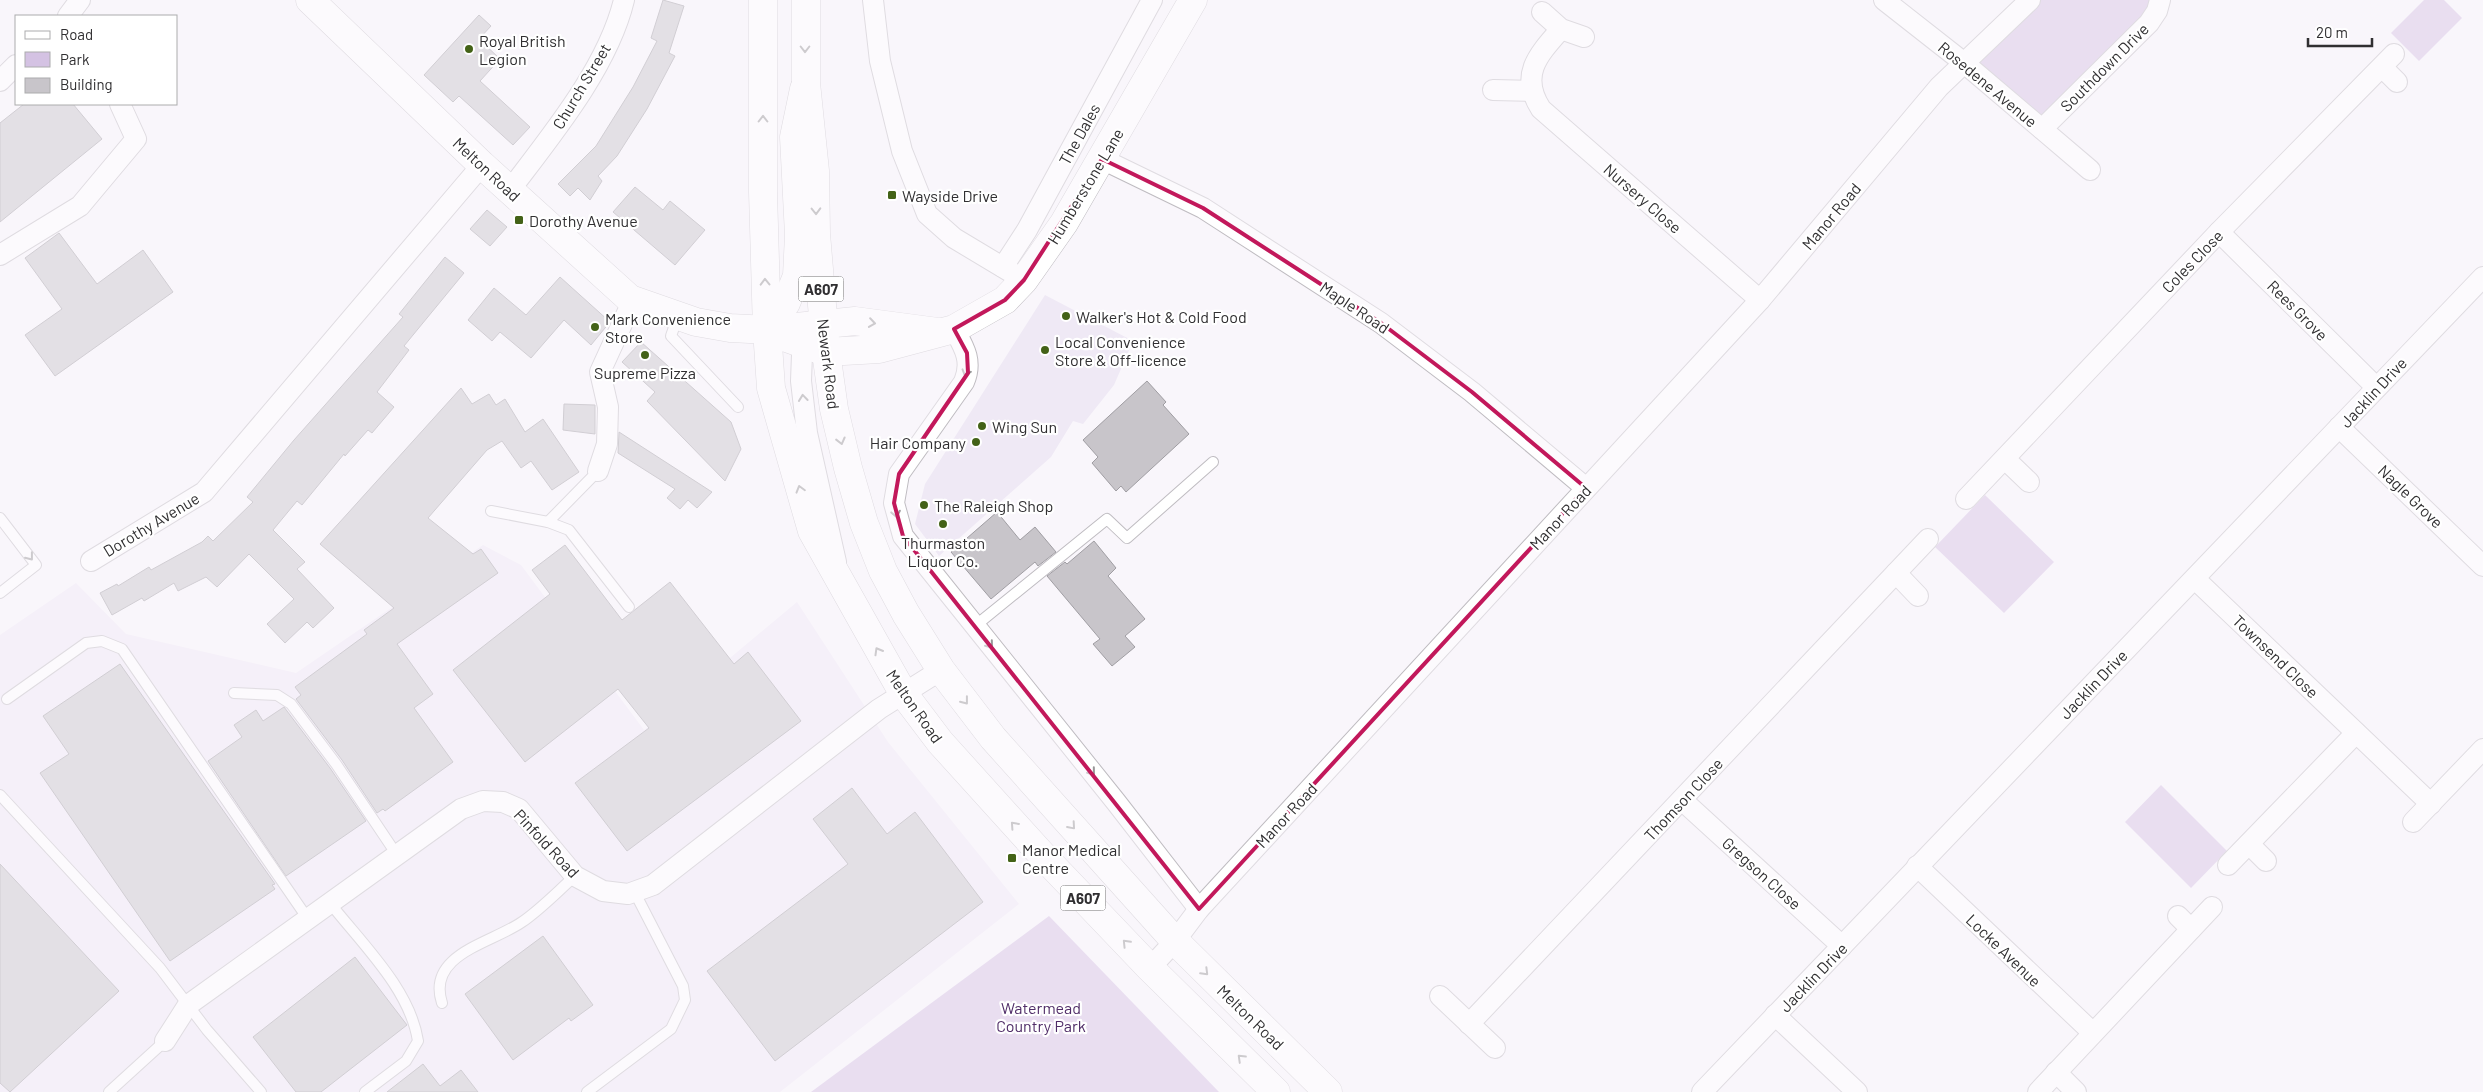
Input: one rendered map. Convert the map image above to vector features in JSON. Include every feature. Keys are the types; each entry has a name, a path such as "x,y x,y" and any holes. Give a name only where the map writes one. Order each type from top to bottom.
{"main road":[{"name":"Melton Road","path":"310,0 482,166 597,271 633,300 696,322 730,328 767,330 771,388 812,531 902,693 940,742 986,795 1150,968 1276,1092"},
{"name":"A607","path":"763,0 763,192 767,330"},
{"name":"Newark Road","path":"806,0 806,83 816,171 816,234 823,324 816,349 864,523 883,571"},
{"name":"Humberstone Lane","path":"816,349 879,349 946,330 1005,300 1014,273 1064,224 1193,0"},
{"name":"A607","path":"767,330 786,303 797,276 798,235 794,137 806,83"},
{"path":"767,330 855,321 946,330"},
{"path":"767,330 816,349"},
{"name":"Melton Road","path":"883,571 906,614 941,670 993,738 1174,941 1328,1092"}],"street":[{"path":"69,15 80,0"},
{"name":"Church Street","path":"510,190 573,106 618,24 624,0"},
{"path":"873,0 880,61 902,151 927,214 954,238 1014,273"},
{"name":"The Dales","path":"1014,273 1027,230 1152,0"},
{"name":"Rosedene Avenue","path":"1884,0 1963,62 2090,170"},
{"path":"1963,62 2030,0"},
{"name":"Southdown Drive","path":"2042,130 2149,23 2157,11 2160,0"},
{"path":"1542,12 1561,29 1584,37"},
{"path":"1493,90 1532,91 1531,77 1534,65 1542,51 1561,29"},
{"name":"Coles Close","path":"1966,499 2219,232 2388,60 2397,82"},
{"name":"Manor Road","path":"1174,941 1199,909 1760,300 1939,87 1963,62"},
{"path":"0,81 15,66"},
{"name":"Nursery Close","path":"1532,91 1541,109 1760,300"},
{"path":"0,255 80,206 136,139 120,105"},
{"name":"Maple Road","path":"1102,159 1203,208 1381,323 1472,392 1586,488"},
{"name":"Dorothy Avenue","path":"90,561 204,492 482,166"},
{"name":"Rees Grove","path":"2219,232 2376,387"},
{"name":"Jacklin Drive","path":"1702,1092 2483,276"},
{"path":"598,470 607,444 608,426 608,407 600,372 633,300"},
{"path":"946,330 967,353 968,372 964,382 899,474 894,503 903,536 1199,909"},
{"path":"816,349 800,366 807,433 841,583"},
{"name":"Nagle Grove","path":"2340,427 2483,566"},
{"path":"2005,459 2029,482"},
{"name":"Thomson Close","path":"1469,1024 1928,539"},
{"path":"1896,573 1918,596"},
{"name":"Townsend Close","path":"2195,579 2431,804"},
{"name":"Pinfold Road","path":"165,1041 188,1004 461,810 483,801 503,802 519,809 575,876 603,891 628,894 653,885 902,693 941,670"},
{"path":"2228,865 2356,733"},
{"path":"2413,822 2483,749"},
{"name":"Gregson Close","path":"1682,800 1842,946"},
{"path":"2248,844 2266,860"},
{"name":"Locke Avenue","path":"1917,866 2092,1032"},
{"path":"2038,1092 2092,1032 2184,922 2212,907"},
{"path":"1150,968 1174,941"},
{"path":"1440,996 1495,1048"},
{"path":"1775,1015 1857,1092"},
{"path":"2056,1072 2076,1092"}],"lane":[{"path":"678,315 671,336 738,407"},
{"path":"975,626 1107,519 1127,538 1213,462"},
{"path":"548,522 598,470"},
{"path":"491,511 548,522 569,530 629,607"},
{"path":"0,518 36,565 0,593"},
{"path":"7,699 86,643 102,641 122,649 308,919"},
{"path":"234,693 277,695 291,704 336,764 397,855"},
{"path":"0,795 160,968 207,1030 261,1092"},
{"path":"442,1003 439,992 441,976 450,962 461,953 523,921 575,876"},
{"path":"587,1092 671,1030 685,1000 683,986 634,891"},
{"path":"330,903 406,1001 416,1028 418,1042 406,1061 365,1092"},
{"path":"108,1092 165,1041"}],"highlighted area":[{"path":"1102,159 1203,208 1381,323 1472,392 1586,488 1199,909 903,536 894,503 899,474 968,373 967,353 954,329 1005,300 1024,280"}],"shaded area":[{"path":"1045,295 1133,341 1114,385 1083,424 1073,421 1051,457 939,556 915,524 925,484"},
{"path":"483,545 521,565 644,730 797,602 888,742 1019,904 780,1092 0,1092 0,635 76,583 126,634 296,673"}],"green space":[{"path":"2030,0 2160,0 2042,129 1963,62"},
{"path":"2424,0 2444,0 2462,18 2419,61 2391,33"},
{"path":"1985,495 2054,562 2004,613 1935,547"},
{"path":"2161,785 2227,851 2191,888 2125,822"},
{"name":"Watermead Country Park","path":"1049,916 1219,1092 811,1092"}],"building":[{"path":"663,0 684,6 669,53 675,56 647,109 617,156 598,176 602,181 590,200 578,188 570,196 558,184 596,146 633,87 657,41 651,38"},
{"name":"Royal British Legion","path":"479,15 491,26 479,39 500,59 480,81 530,127 513,145 459,96 453,102 424,75"},
{"path":"23,105 74,105 102,139 0,222 0,123"},
{"path":"635,187 663,210 670,201 705,230 675,265 613,212"},
{"path":"487,210 507,227 490,246 470,229"},
{"path":"59,233 97,284 143,250 173,292 55,376 25,335 62,309 25,258"},
{"path":"445,257 464,273 404,346 409,350 377,392 394,407 372,433 368,430 345,456 344,454 302,505 297,501 273,530 305,562 297,569 334,608 313,628 307,622 285,643 267,624 294,599 249,554 217,587 206,577 178,591 174,583 144,601 142,598 112,615 100,593 117,584 118,586 149,567 151,570 202,542 208,536 213,541 253,502 247,497 294,440 403,317 399,314"},
{"path":"560,277 610,322 591,345 564,320 531,358 500,332 492,341 468,320 494,288 526,315"},
{"path":"641,342 731,422 741,449 725,481 647,401 655,392 622,362"},
{"path":"1147,381 1166,402 1163,405 1189,434 1126,492 1121,486 1116,491 1092,463 1098,457 1083,440"},
{"path":"461,388 472,404 489,394 496,405 505,399 525,432 543,419 579,472 552,490 531,461 521,468 502,441 487,450 428,518 473,554 481,549 498,573 397,644 433,694 414,708 453,762 385,811 383,809 377,813 342,760 296,699 301,695 295,687 367,634 364,630 394,608 320,544"},
{"path":"564,404 595,405 595,434 563,430"},
{"path":"619,432 712,492 697,508 688,500 680,509 667,498 675,489 618,453"},
{"path":"997,512 1020,540 1035,527 1056,552 1038,566 1035,562 991,599 951,552"},
{"path":"1094,541 1116,568 1108,576 1145,619 1125,636 1135,647 1112,666 1093,644 1100,639 1047,576 1065,562 1067,564"},
{"path":"565,545 622,620 670,582 734,664 748,652 801,721 627,851 575,783 649,728 618,689 525,762 453,670 550,594 532,570"},
{"path":"120,664 275,884 272,885 275,889 170,961 40,773 69,754 43,716"},
{"path":"284,707 330,768 366,821 286,876 208,761 242,737 234,725 256,710 263,721"},
{"path":"852,788 887,834 915,812 983,902 775,1061 707,971 848,864 813,819"},
{"path":"0,864 119,991 10,1092 0,1083"},
{"path":"543,936 593,1005 571,1021 569,1018 513,1060 465,994"},
{"path":"355,957 407,1025 321,1092 296,1092 253,1037"},
{"path":"423,1064 440,1086 461,1070 478,1092 387,1092"}],"place":[{"name":"Royal British Legion","path":"469,49"},
{"name":"Wayside Drive","path":"892,195"},
{"name":"Dorothy Avenue","path":"519,220"},
{"name":"Walker's Hot & Cold Food","path":"1066,316"},
{"name":"Mark Convenience Store","path":"595,327"},
{"name":"Local Convenience Store & Off-licence","path":"1045,350"},
{"name":"Supreme Pizza","path":"645,355"},
{"name":"Wing Sun","path":"982,426"},
{"name":"Hair Company","path":"976,442"},
{"name":"The Raleigh Shop","path":"924,505"},
{"name":"Thurmaston Liquor Co.","path":"943,524"},
{"name":"Manor Medical Centre","path":"1012,858"}]}
